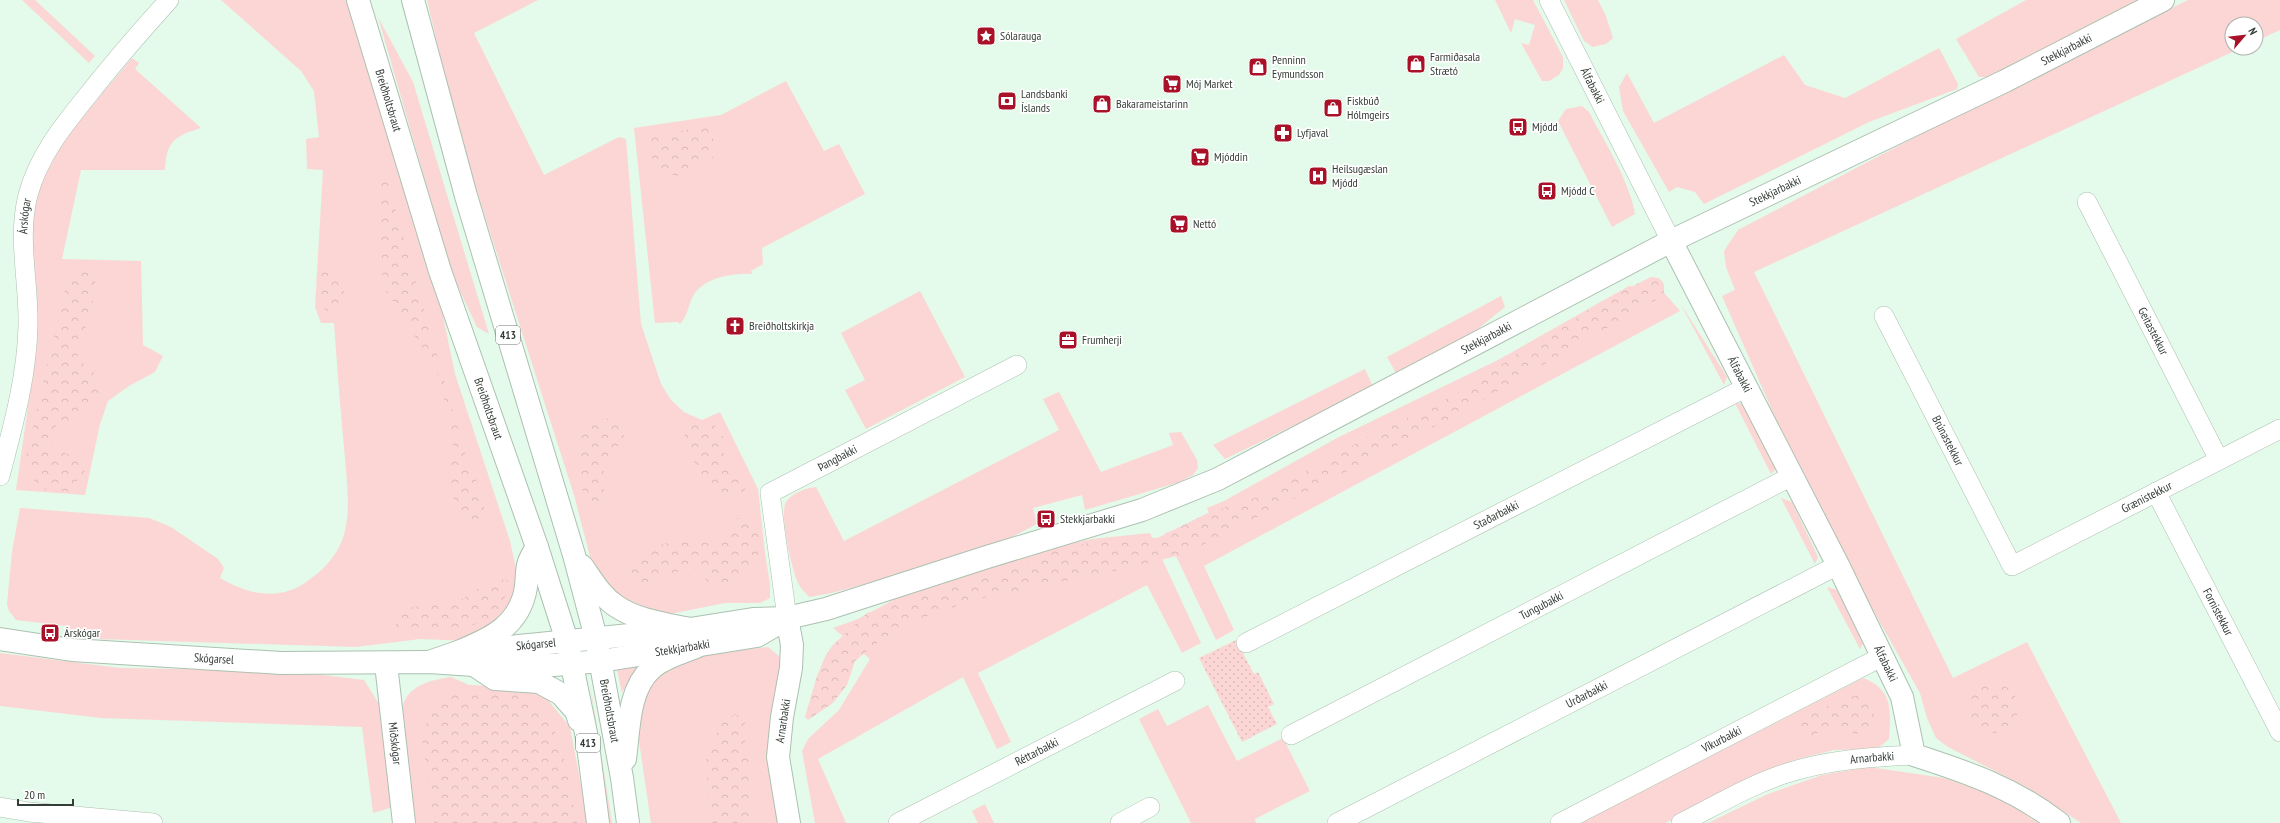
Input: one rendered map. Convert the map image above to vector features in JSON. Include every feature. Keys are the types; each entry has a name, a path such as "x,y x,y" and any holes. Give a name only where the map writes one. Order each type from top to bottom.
{"street":[{"name":"Árskógar","path":"0,476 21,394 27,348 28,304 22,235 28,196 34,177 52,140 124,49 169,0"},
{"name":"Breiðholtsbraut","path":"358,0 440,271 537,547 567,641 587,738 598,823"},
{"name":"Breiðholtsbraut","path":"413,0 468,204 574,555 596,638 622,778 628,823"},
{"name":"Álfabakki","path":"1549,0 1883,656 1904,701 1914,755"},
{"name":"Stekkjarbakki","path":"596,638 693,638 757,636 787,618 826,609 987,557 1154,506 1218,478 1671,241 2005,81 2163,0"},
{"name":"Geitastekkur","path":"2087,202 2219,460"},
{"name":"Brúnastekkur","path":"1884,316 2012,566"},
{"name":"Þangbakki","path":"787,618 770,493 1017,365"},
{"name":"Staðarbakki","path":"1246,643 1747,387"},
{"name":"Grænistekkur","path":"2012,566 2280,428"},
{"name":"Tungubakki","path":"1291,735 1792,476"},
{"name":"Fornistekkur","path":"2156,492 2280,732"},
{"path":"537,547 527,562 526,588 520,607 509,624 466,658 495,679 540,682 561,694 576,712 587,738"},
{"path":"574,555 600,591 616,606 693,638"},
{"name":"Urðarbakki","path":"1337,823 1838,565"},
{"name":"Arnarbakki","path":"787,618 792,645 791,668 782,717 778,750 789,823"},
{"name":"Skógarsel","path":"0,639 72,650 180,658 281,663 386,664 429,662 466,658 567,641 596,638"},
{"path":"622,778 632,709 638,684 652,668 693,638"},
{"name":"Stekkjarbakki","path":"572,664 601,661 693,638"},
{"name":"Víkurbakki","path":"1560,823 1883,656"},
{"name":"Skógarsel","path":"466,658 572,664"},
{"name":"Miðskógar","path":"386,664 404,823"},
{"name":"Réttarbakki","path":"898,823 1175,681"},
{"name":"Arnarbakki","path":"1681,823 1743,791 1783,774 1824,763 1866,757 1914,755 2007,788 2033,804 2059,823"},
{"path":"0,807 29,812 153,823"},
{"path":"1120,823 1150,807"}],"green space":[{"path":"22,0 35,0 95,56 89,63"},
{"path":"221,0 347,0 442,311 455,374 510,541 517,574 516,592 507,615 470,641 420,639 356,647 66,638 67,626 16,620 9,611 7,604 12,552 20,508 149,518 171,527 218,559 224,568 220,578 248,591 258,593 279,593 290,591 300,586 315,576 328,563 342,540 347,521 348,489 334,323 321,323 315,307 323,170 307,169 306,139 319,137 314,91 301,71"},
{"path":"427,0 538,0 474,33 544,175 619,137 626,139 641,324 661,384 671,400 684,412 702,420 720,412 758,489 770,584 770,598 760,603 725,603 670,614 633,605 613,590 592,564 574,495 459,135"},
{"path":"1495,0 1533,0 1563,57 1563,68 1559,75 1549,81 1542,81 1521,43 1529,45 1535,25 1515,19 1511,33"},
{"path":"1564,0 1598,0 1606,16 1613,38 1606,44 1593,47 1584,41"},
{"path":"2026,0 2138,0 2010,66 1987,77 1979,77 1956,39"},
{"path":"2188,0 2280,0 2280,30 2264,37 2264,16 2224,16 2224,56 1754,272 1953,678 2027,642 2121,823 2081,823 2028,788 1948,747 1936,738 1927,718 1920,693 1870,605 1786,442 1722,296 1735,290 1726,267 1724,251 1738,230 1961,113"},
{"path":"378,17 413,82 489,334 477,327 452,274"},
{"path":"1939,48 1958,84 1957,89 1869,122 1704,204 1695,192 1677,187 1669,192 1623,111 1619,87 1627,73 1654,123 1784,55 1805,85 1845,98"},
{"path":"132,58 139,63 135,69 201,128 178,137 174,141 167,152 165,170 81,170 62,259 141,261 143,345 163,356 155,372 129,386 108,401 100,424 85,495 16,490 35,358 30,225 40,185 66,137"},
{"path":"786,81 824,151 839,144 865,194 762,248 763,264 751,271 752,274 737,274 712,280 704,284 691,299 685,318 680,324 678,322 655,323 634,128 721,115"},
{"path":"1582,106 1589,112 1622,175 1628,189 1635,214 1612,227 1558,121 1566,109"},
{"path":"708,125 710,135 716,142 712,160 678,176 669,174 658,168 651,154 649,138"},
{"path":"382,178 388,183 467,460 483,499 484,515 482,523 475,525 462,514 454,500 448,477 453,445 450,422 437,371 383,286 378,187 378,182"},
{"path":"94,271 96,290 77,358 102,380 98,399 73,424 57,422 51,446 85,463 84,476 71,484 68,492 34,488 34,472 25,461 69,273"},
{"path":"326,271 337,278 345,293 345,299 341,312 334,314 324,309 320,295 319,276"},
{"path":"1651,277 1659,278 1664,284 1664,292 1658,299 1451,418 1185,554 1128,568 978,599 916,620 878,642 855,661 847,685 833,703 808,720 805,717 817,676 825,657 832,646 867,613 1025,565 1051,551 1112,538 1157,538 1208,513 1264,495 1368,437 1383,432 1399,421 1424,412 1483,378 1518,353 1552,335 1597,304"},
{"path":"1629,286 1659,287 1680,311 1204,566 1234,630 1216,640 1165,533 1212,522 1207,508 1224,501 1337,438 1498,360"},
{"path":"920,291 965,377 866,429 845,390 865,380 841,333"},
{"path":"1501,296 1505,307 1474,332 1396,373 1387,357"},
{"path":"1680,303 1727,377 1724,385"},
{"path":"1365,369 1373,387 1225,459 1213,445"},
{"path":"1059,392 1101,472 1173,445 1169,433 1181,432 1197,460 1198,468 1193,475 1180,482 1085,510 1082,495 1033,508 1037,524 984,551 832,593 809,597 800,587 795,576 787,542 784,518 784,508 786,502 792,496 808,488 816,487 844,541 1059,430 1043,399"},
{"path":"1735,403 1743,404 1776,469 1771,474"},
{"path":"613,418 621,423 625,432 623,442 609,453 604,466 604,500 597,512 589,511 578,467 579,443 583,433 591,423"},
{"path":"691,419 711,421 725,439 722,450 740,475 745,487 746,493 741,497 726,495 696,470 693,456 683,444 686,428"},
{"path":"1781,498 1792,502 1818,557 1815,564"},
{"path":"742,515 750,517 756,527 759,535 760,546 758,555 749,570 735,581 727,584 709,584 699,570 688,569 665,575 651,584 633,584 627,574 636,559 649,549 673,542 701,543 718,539 729,534 733,521"},
{"path":"1150,533 1201,643 1182,653 1147,585 978,673 1011,742 997,749 963,677 818,759 846,823 815,823 802,751 808,739 839,710 870,659 833,628 858,619 914,589 1074,543 1092,539"},
{"path":"494,579 508,580 505,598 496,614 486,621 456,628 398,630 393,615 416,606 460,600"},
{"path":"1827,587 1838,590 1865,640 1860,649"},
{"path":"1236,640 1254,674 1258,672 1274,704 1268,707 1277,724 1242,742 1199,658"},
{"path":"768,647 779,656 784,668 769,747 777,823 651,823 638,734 645,685 673,664 718,652"},
{"path":"0,653 120,668 289,671 364,680 381,707 393,807 373,813 362,727 101,718 0,706"},
{"path":"616,665 637,666 622,693"},
{"path":"451,677 469,685 517,687 543,694 570,727 588,823 412,823 403,743 403,704 411,692 417,687"},
{"path":"1863,678 1880,688 1885,695 1890,710 1889,739 1877,749 1834,750 1794,760 1665,823 1580,823"},
{"path":"590,683 612,823 608,823"},
{"path":"1993,683 2002,685 2013,694 2018,708 2016,717 2007,728 1993,733 1984,731 1973,722 1968,708 1970,699 1979,688"},
{"path":"473,692 515,693 534,703 560,739 577,823 434,823 422,738 431,710 441,697"},
{"path":"1859,695 1869,702 1875,716 1875,721 1865,731 1856,734 1833,726 1811,736 1804,736 1800,731 1799,723 1820,709 1835,702"},
{"path":"1208,705 1237,761 1283,738 1310,791 1255,819 1256,823 1191,823 1139,719 1158,709 1167,726"},
{"path":"735,714 744,719 747,730 745,744 752,773 750,823 709,823 706,753 722,723"},
{"path":"1869,767 1944,778 2004,799 2038,823 1708,823 1768,794 1822,775"},
{"path":"985,804 994,823 978,823 972,811"}],"place":[{"name":"Sólarauga","path":"986,36"},
{"name":"Farmiðasala Strætó","path":"1416,64"},
{"name":"Penninn Eymundsson","path":"1258,67"},
{"name":"Mój Market","path":"1172,84"},
{"name":"Landsbanki Íslands","path":"1007,101"},
{"name":"Bakarameistarinn","path":"1102,104"},
{"name":"Fiskbúð Hólmgeirs","path":"1333,108"},
{"name":"Mjódd","path":"1518,127"},
{"name":"Lyfjaval","path":"1283,133"},
{"name":"Mjóddin","path":"1200,157"},
{"name":"Heilsugæslan Mjódd","path":"1318,176"},
{"name":"Mjódd C","path":"1547,191"},
{"name":"Nettó","path":"1179,224"},
{"name":"Breiðholtskirkja","path":"735,326"},
{"name":"Frumherji","path":"1068,340"},
{"name":"Stekkjarbakki","path":"1046,519"},
{"name":"Árskógar","path":"50,633"}]}
